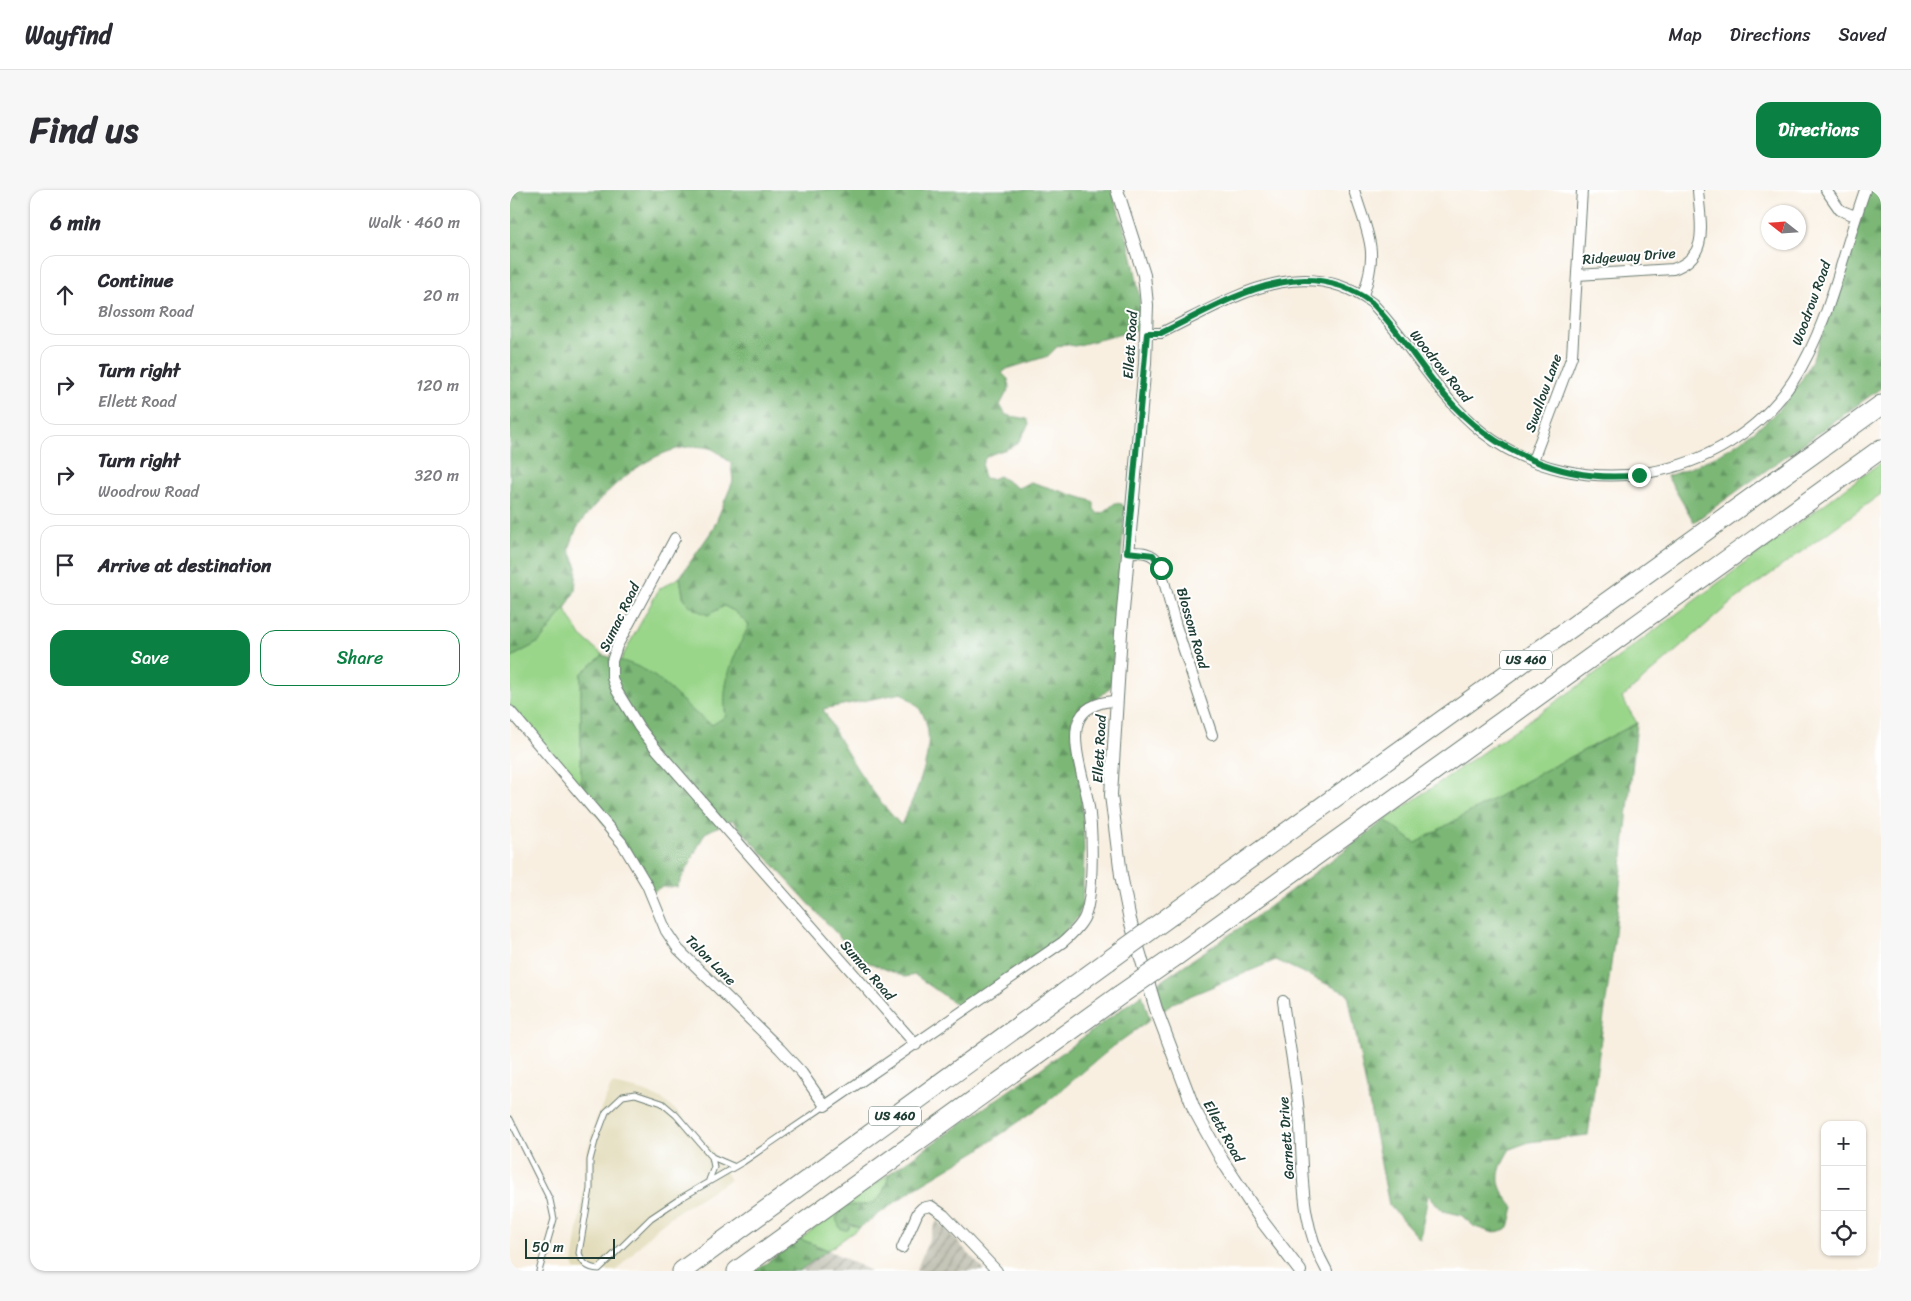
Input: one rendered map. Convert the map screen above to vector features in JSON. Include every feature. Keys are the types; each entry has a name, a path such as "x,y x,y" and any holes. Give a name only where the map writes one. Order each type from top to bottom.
{"highway":[{"name":"US 460","path":"682,1271 1170,916 1881,405"},
{"name":"US 460","path":"737,1271 1881,449"}],"street":[{"name":"Ellett Road","path":"1116,190 1144,275 1147,333 1127,552 1117,701 1112,795 1115,834 1130,920 1156,1009 1194,1109 1222,1160 1262,1221 1300,1271"},
{"path":"1354,190 1371,241 1370,275 1363,296"},
{"name":"Ridgeway Drive","path":"1582,190 1577,275 1673,269 1687,264 1697,254 1700,240 1698,190"},
{"path":"1826,190 1840,210 1856,216"},
{"name":"Woodrow Road","path":"1147,333 1161,333 1260,287 1293,279 1328,281 1363,296 1384,315 1441,390 1465,417 1492,439 1533,460 1587,475 1610,477 1639,475 1687,463 1711,452 1743,433 1782,396 1802,365 1818,332 1865,190"},
{"name":"Swallow Lane","path":"1533,460 1572,356 1577,275"},
{"name":"Sumac Road","path":"675,538 617,646 612,661 612,678 617,691 657,750 916,1046"},
{"name":"Blossom Road","path":"1127,552 1149,553 1159,563 1176,626 1212,735"},
{"path":"825,1106 916,1046 1064,942 1076,930 1085,916 1090,874 1090,820 1077,730 1080,717 1092,707 1105,701 1117,701"},
{"name":"Talon Lane","path":"510,711 622,843 647,885 666,931 678,949 780,1049 802,1073 825,1106"},
{"name":"Garnett Drive","path":"1283,1001 1299,1116 1305,1208 1310,1234 1317,1253 1327,1271"},
{"path":"902,1248 918,1212 922,1208 931,1206 944,1215 997,1271"}],"lane":[{"path":"733,1166 712,1157 676,1114 662,1103 635,1094 623,1096 606,1112 590,1160 590,1189 579,1253 582,1262 589,1270 599,1269 651,1218 742,1162 825,1106"},
{"path":"510,1119 550,1200 554,1219 539,1271"},
{"path":"510,1132 517,1133"},
{"path":"709,1181 714,1167 712,1157"}],"shaded area":[{"path":"612,1084 644,1091 663,1100 679,1113 710,1148 730,1180 680,1210 656,1228 616,1271 576,1271 573,1264 584,1187 585,1161 596,1120"},
{"path":"937,1220 985,1271 916,1271"},
{"path":"828,1250 871,1271 799,1271"}],"green space":[{"path":"510,190 1111,190 1123,224 1136,276 1141,329 1075,346 1064,344 1057,347 1048,356 1007,369 1002,373 1008,379 1009,388 1000,405 1006,415 1027,419 1029,424 1016,444 986,458 982,469 984,478 992,479 999,476 1018,488 1031,482 1089,500 1094,503 1094,509 1098,514 1104,512 1115,503 1122,504 1125,509 1111,686 1102,695 1078,710 1072,725 1072,738 1080,781 1083,816 1082,905 1078,917 1056,941 960,1007 915,975 905,977 860,959 732,820 705,833 677,887 661,887 652,892 581,792 581,674 603,655 643,669 712,725 726,716 725,692 727,680 734,658 749,625 734,611 724,606 708,615 694,609 686,602 680,577 713,529 733,481 731,463 715,450 691,447 653,458 617,483 601,498 577,528 569,549 577,567 575,591 565,609 539,642 510,658","holes":["902,693 919,708 926,721 928,751 919,783 901,825 878,799 858,770 823,709"]},
{"path":"1870,190 1881,190 1881,388 1694,522 1667,476 1707,460 1745,438 1779,409 1793,392 1810,365"},
{"path":"1881,462 1881,494 1732,602 1622,698 1637,723 1542,772 1415,843 1387,823 1385,820 1593,676"},
{"path":"680,577 683,597 708,615 724,606 734,611 750,625 731,669 726,693 726,716 713,725 700,718 677,696 620,661 659,589"},
{"path":"565,609 581,636 603,655 581,674 581,792 510,705 510,658 539,642"},
{"path":"1637,723 1614,942 1588,1135 1529,1142 1510,1149 1499,1172 1500,1186 1514,1207 1509,1228 1494,1233 1475,1227 1461,1215 1443,1211 1428,1195 1420,1239 1389,1205 1348,994 1276,960 1173,1003 1163,1011 1155,985 1254,918 1385,820 1415,843 1542,772"},
{"path":"1142,994 1150,1020 1115,1045 1047,1102 977,1151 918,1186 859,1228 851,1224 848,1230 841,1230 836,1219 843,1206 875,1202 883,1192 890,1173 1036,1072"},
{"path":"890,1173 883,1193 875,1202 845,1206"},
{"path":"842,1208 836,1219 859,1228 828,1250 800,1239"},
{"path":"800,1239 828,1250 799,1271 755,1271"}],"route":[{"path":"1161,568 1156,558 1149,553 1127,552 1147,333 1161,333 1260,287 1293,279 1307,278 1338,284 1356,292 1372,303 1384,315 1455,407 1492,439 1545,465 1578,474 1610,477 1639,475"}]}
